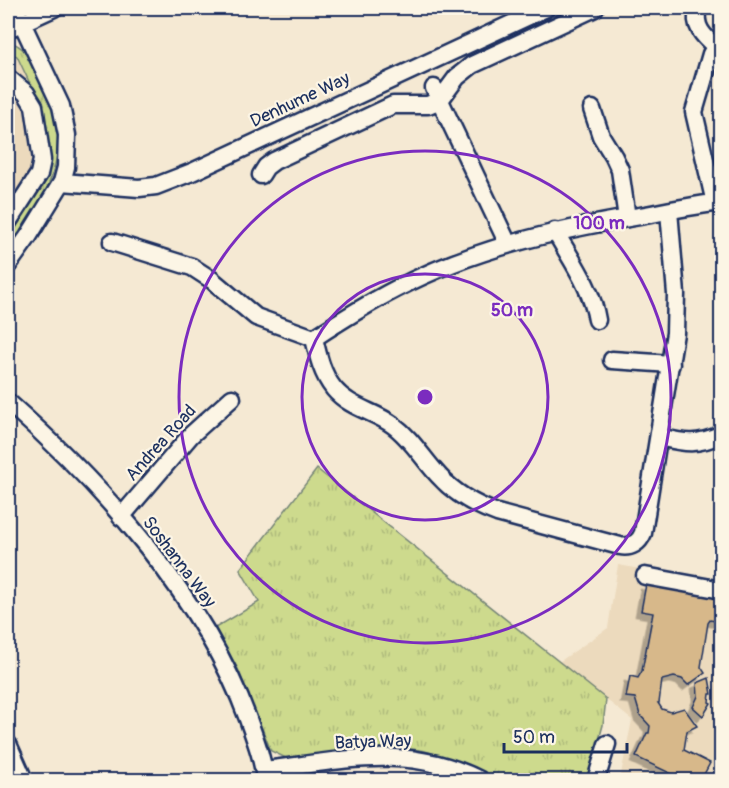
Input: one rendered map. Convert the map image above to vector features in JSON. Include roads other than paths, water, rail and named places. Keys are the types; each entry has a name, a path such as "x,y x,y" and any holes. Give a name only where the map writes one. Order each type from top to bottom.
{"street":[{"path":"8,265 62,182 67,151 65,120 55,92 15,20 54,8"},
{"name":"Denhume Way","path":"62,182 139,188 156,186 192,172 546,8"},
{"path":"261,175 274,161 393,105 429,105 437,94 472,64 595,8"},
{"path":"314,338 398,288 508,244 555,231 718,202 694,112 711,54 719,46 699,30 698,8"},
{"path":"8,78 26,93 34,106 42,164 39,174 8,222"},
{"path":"437,94 508,244"},
{"path":"592,109 601,136 620,170 627,218"},
{"path":"314,338 325,375 340,396 391,424 409,439 448,486 471,502 497,513 620,546 633,545 643,532 671,364 676,314 669,211"},
{"path":"555,231 588,291 595,307 597,320"},
{"path":"112,242 192,267 212,280 256,317 314,338"},
{"path":"612,360 671,364"},
{"name":"Andrea Road","path":"121,517 190,435 232,398"},
{"name":"Soshanna Way","path":"8,402 55,444 121,517 175,584 213,642 242,704 264,775"},
{"path":"659,437 693,444 722,434"},
{"path":"645,576 722,590"},
{"path":"8,744 24,780"},
{"path":"596,780 607,744"},
{"name":"Batya Way","path":"264,775 371,758 405,757 438,763 480,780"}]}
